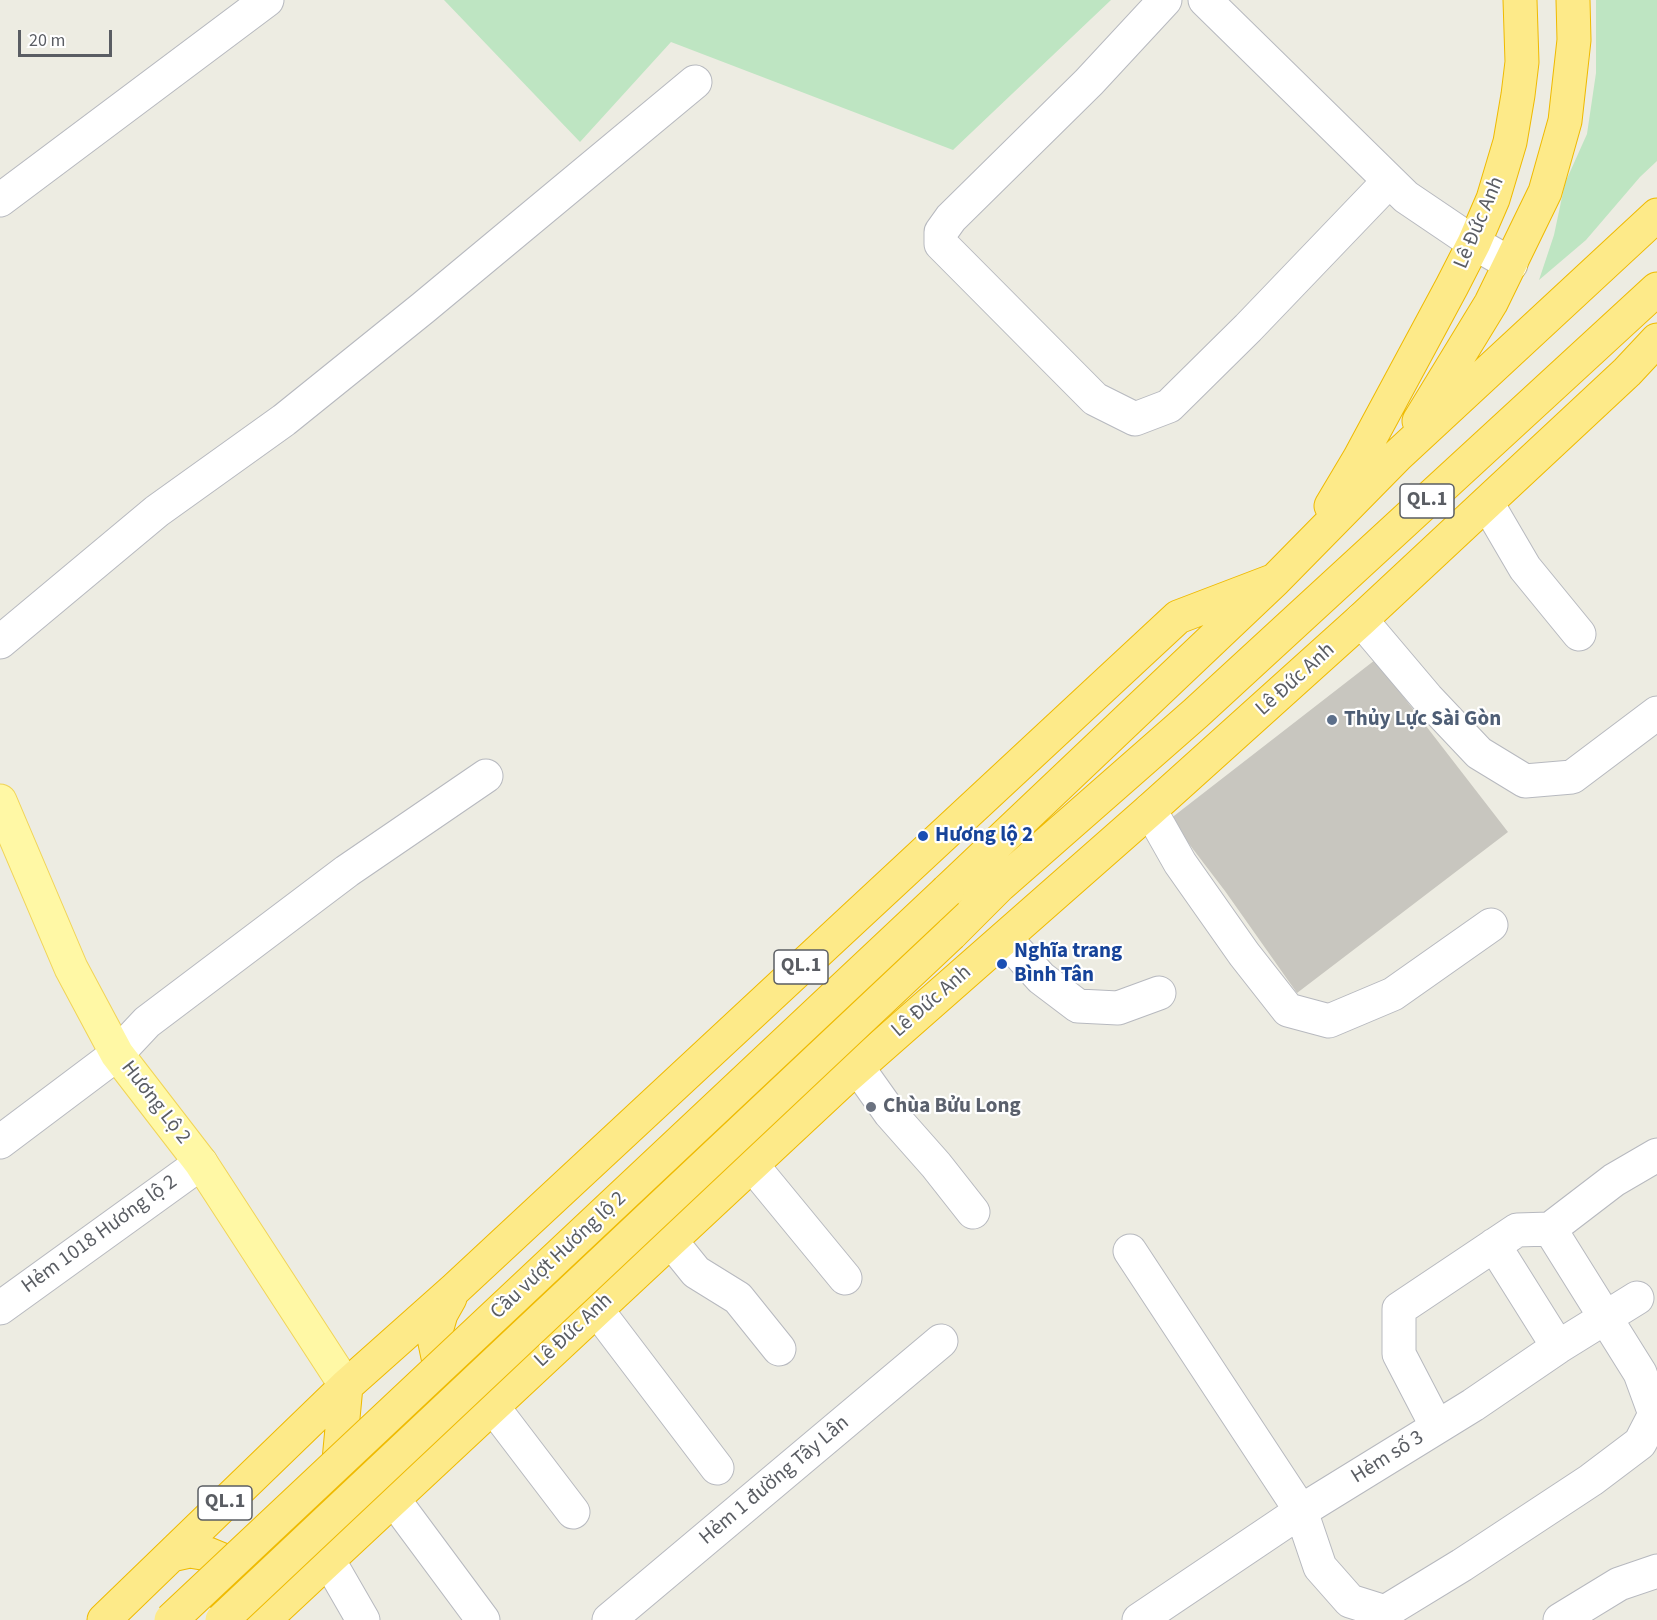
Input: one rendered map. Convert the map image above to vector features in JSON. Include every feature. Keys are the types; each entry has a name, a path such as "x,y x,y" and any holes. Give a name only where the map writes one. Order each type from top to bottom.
{"highway":[{"name":"Lê Đức Anh","path":"1303,552 1359,459 1474,243 1500,177 1512,133 1522,62 1520,0"},
{"path":"1397,456 1466,346 1511,264 1545,192 1565,121 1574,40 1573,0"},
{"name":"Lê Đức Anh","path":"947,891 1275,580 1397,456 1657,215"},
{"name":"Lê Đức Anh","path":"951,934 1000,885 1196,713 1657,289"},
{"name":"Lê Đức Anh","path":"264,1620 858,1068 1361,620 1627,372 1657,340"},
{"name":"Lê Đức Anh","path":"104,1620 346,1386 455,1289 1178,617 1275,580"},
{"name":"Cầu vượt Hương lộ 2","path":"171,1620 947,891"},
{"name":"Cầu vượt Hương lộ 2","path":"222,1620 951,934"},
{"path":"455,1289 441,1314 434,1338 439,1362 453,1382 475,1393 500,1393 521,1381"},
{"path":"329,1561 346,1386"},
{"path":"172,1554 190,1551 208,1554 225,1561 238,1574 247,1590 250,1608 248,1620"}],"main road":[{"name":"Hương Lộ 2","path":"4,822 71,968 117,1054 201,1162 346,1386"}],"street":[{"path":"0,200 267,0"},
{"path":"1165,0 1089,82 951,218 941,232 941,244 1095,399 1135,419 1169,406 1248,328 1389,181"},
{"path":"1205,0 1406,197 1474,243 1511,264"},
{"path":"0,642 157,511 284,420 414,316 695,82"},
{"path":"1487,503 1525,568 1579,634"},
{"path":"1361,620 1427,698 1479,753 1525,781 1572,777 1657,713"},
{"path":"0,1142 117,1054 147,1022 347,871 486,776"},
{"path":"1150,810 1180,863 1244,954 1288,1010 1329,1021 1393,994 1491,926"},
{"path":"1005,938 1041,978 1078,1006 1118,1008 1159,993"},
{"path":"858,1068 890,1113 936,1165 973,1212"},
{"path":"1437,1427 1399,1354 1399,1309 1517,1230 1550,1229 1614,1180 1657,1155"},
{"name":"Hẻm 1018 Hương lộ 2","path":"0,1308 201,1162"},
{"path":"752,1165 845,1278"},
{"path":"1130,1251 1301,1511 1320,1567 1350,1601 1385,1612 1462,1565 1591,1480 1640,1443 1655,1414 1640,1374 1550,1229"},
{"path":"671,1241 696,1272 738,1298 779,1349"},
{"path":"1494,1245 1558,1347"},
{"name":"Hẻm số 3","path":"1139,1620 1301,1511 1437,1427 1637,1298"},
{"path":"597,1310 717,1468"},
{"name":"Hẻm 1 đường Tây Lân","path":"609,1620 941,1341"},
{"path":"493,1407 573,1512"},
{"path":"394,1500 483,1620"},
{"path":"329,1561 363,1620"},
{"path":"1560,1620 1619,1584 1657,1571"}],"green space":[{"path":"444,0 1111,0 953,150 671,42 580,142"},
{"path":"1596,0 1657,0 1657,161 1640,177 1586,240 1539,280 1554,235 1565,183 1587,134 1596,73"}],"building":[{"path":"1375,660 1508,832 1297,993 1225,891 1170,819"}],"place":[{"name":"Thủy Lực Sài Gòn","path":"1332,720"},
{"name":"Hương lộ 2","path":"923,836"},
{"name":"Nghĩa trang Bình Tân","path":"1002,964"},
{"name":"Chùa Bửu Long","path":"871,1107"}]}
